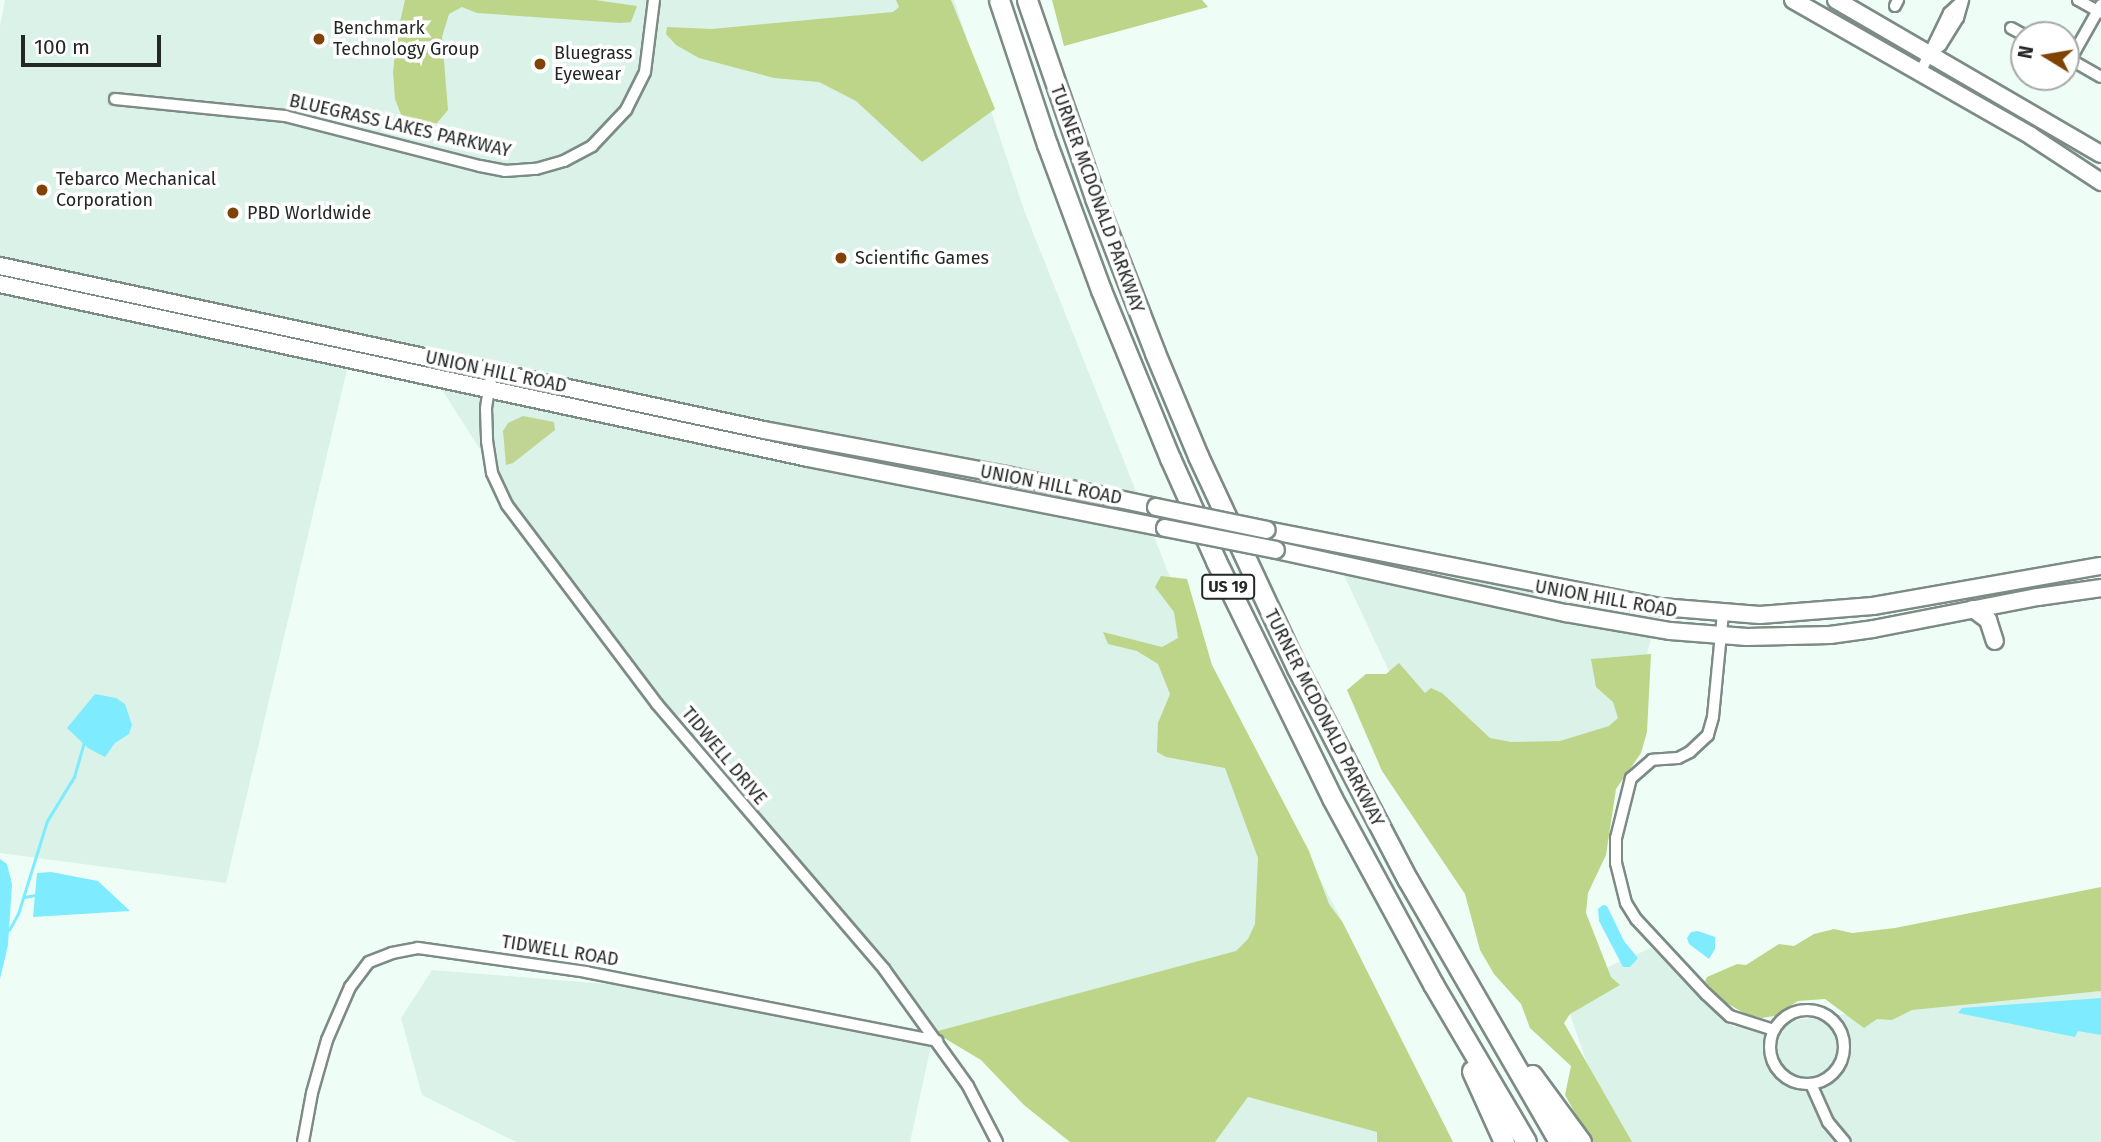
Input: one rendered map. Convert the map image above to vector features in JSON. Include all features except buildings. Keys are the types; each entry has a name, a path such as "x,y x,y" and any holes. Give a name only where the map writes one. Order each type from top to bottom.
{"highway":[{"name":"TURNER MCDONALD PARKWAY","path":"999,0 1070,209 1170,458 1299,734 1433,984 1526,1142"},
{"name":"TURNER MCDONALD PARKWAY","path":"1027,0 1105,224 1198,456 1324,722 1467,984 1559,1142"},
{"path":"1433,984 1503,1142"},
{"path":"1467,984 1581,1142"}],"street":[{"name":"BLUEGRASS LAKES PARKWAY","path":"115,99 285,116 480,166 505,171 536,169 564,161 592,145 626,110 646,69 654,0"},
{"path":"1793,0 2031,136 2101,182"},
{"path":"1836,0 2101,154"},
{"path":"1920,73 1949,13 1963,0"},
{"path":"2078,0 2100,10 2080,41"},
{"path":"2080,66 2101,77"},
{"name":"UNION HILL ROAD","path":"0,266 764,430 1661,607 1773,615 1873,606 2101,566"},
{"name":"UNION HILL ROAD","path":"0,284 835,464 1276,550 1566,613 1670,631 1721,635 1830,635 2101,588"},
{"name":"TIDWELL DRIVE","path":"492,370 486,422 489,462 496,484 514,516 657,704 884,969 968,1086 997,1142"},
{"path":"1973,609 1988,620 1995,641 1996,619 2006,604"},
{"path":"1723,613 1708,735 1690,752 1678,758 1652,760 1631,778 1616,838 1616,863 1626,903 1636,919 1706,994 1730,1016 1774,1030"},
{"name":"TIDWELL ROAD","path":"303,1142 327,1040 349,987 369,962 392,953 418,948 586,972 937,1041"},
{"path":"1818,1011 1839,1026 1844,1051 1841,1063 1834,1074 1811,1084 1789,1080 1774,1063 1771,1041 1774,1030 1793,1013 1818,1011"},
{"path":"1811,1084 1828,1122 1845,1142"}],"shaded area":[{"path":"5,0 954,0 1024,210 1198,647 1343,923 934,1032 910,1142 516,1142 422,1095 401,1018 432,970 731,994 933,1032 707,762 519,510 430,371 349,361 226,883 0,853 0,26"},
{"path":"1328,541 1658,613 1618,762 1440,780"},
{"path":"1651,948 1734,1027 1907,1007 2101,991 2101,1142 1628,1142 1589,1069 1570,1014 1556,990"},
{"path":"1248,1097 1378,1132 1376,1142 1215,1142"}],"green space":[{"path":"405,0 595,0 637,6 631,22 621,23 477,13 462,7 449,14 442,37 448,110 437,123 421,125 402,117 395,99 393,72 397,35"},
{"path":"896,0 951,0 995,109 922,162 856,101 819,82 774,78 699,58 676,45 666,34 667,27 712,29 893,12 899,7"},
{"path":"1052,0 1202,0 1208,7 1064,46"},
{"path":"523,416 554,422 555,430 513,463 506,465 503,431 508,423"},
{"path":"1161,576 1187,579 1212,665 1309,851 1329,904 1343,923 1453,1142 1377,1142 1377,1132 1248,1097 1215,1142 1070,1142 1024,1105 981,1060 934,1032 1236,951 1248,939 1255,924 1258,858 1225,768 1166,757 1157,752 1158,723 1170,694 1158,664 1137,651 1108,644 1103,632 1162,647 1178,638 1174,612 1155,587"},
{"path":"1651,654 1647,732 1641,753 1616,789 1606,855 1588,893 1586,913 1611,977 1620,985 1570,1014 1564,1023 1632,1142 1591,1142 1565,1095 1571,1066 1530,1028 1521,1004 1494,974 1480,950 1465,894 1382,771 1347,690 1366,674 1386,674 1399,663 1425,693 1431,688 1442,693 1490,738 1511,742 1560,741 1609,726 1618,718 1613,702 1596,687 1591,659"},
{"path":"2101,887 2101,991 1912,1010 1892,1020 1877,1019 1864,1028 1825,999 1798,1001 1774,1016 1762,1018 1746,1014 1721,1000 1705,981 1707,977 1737,964 1746,965 1779,944 1794,946 1814,934 1834,929 1852,933 1895,928"}],"water":[{"path":"95,694 116,698 125,704 132,725 129,734 115,743 105,757 88,748 67,728"},
{"path":"0,859 7,864 12,884 8,945 0,979"},
{"path":"51,872 98,881 130,911 33,917 37,873"},
{"path":"1603,905 1607,906 1624,941 1638,958 1630,967 1623,967 1599,921 1598,909"},
{"path":"1698,931 1715,937 1715,949 1709,959 1689,944 1687,938 1691,932"},
{"path":"2101,998 2101,1035 2078,1031 2075,1037 1958,1013 1962,1008"}],"waterway":[{"path":"9,930 18,914 47,821 74,777 84,743"},
{"path":"24,897 35,895"}],"place":[{"name":"Benchmark Technology Group","path":"319,39"},
{"name":"Bluegrass Eyewear","path":"540,64"},
{"name":"Tebarco Mechanical Corporation","path":"42,190"},
{"name":"PBD Worldwide","path":"233,213"},
{"name":"Scientific Games","path":"841,258"}]}
